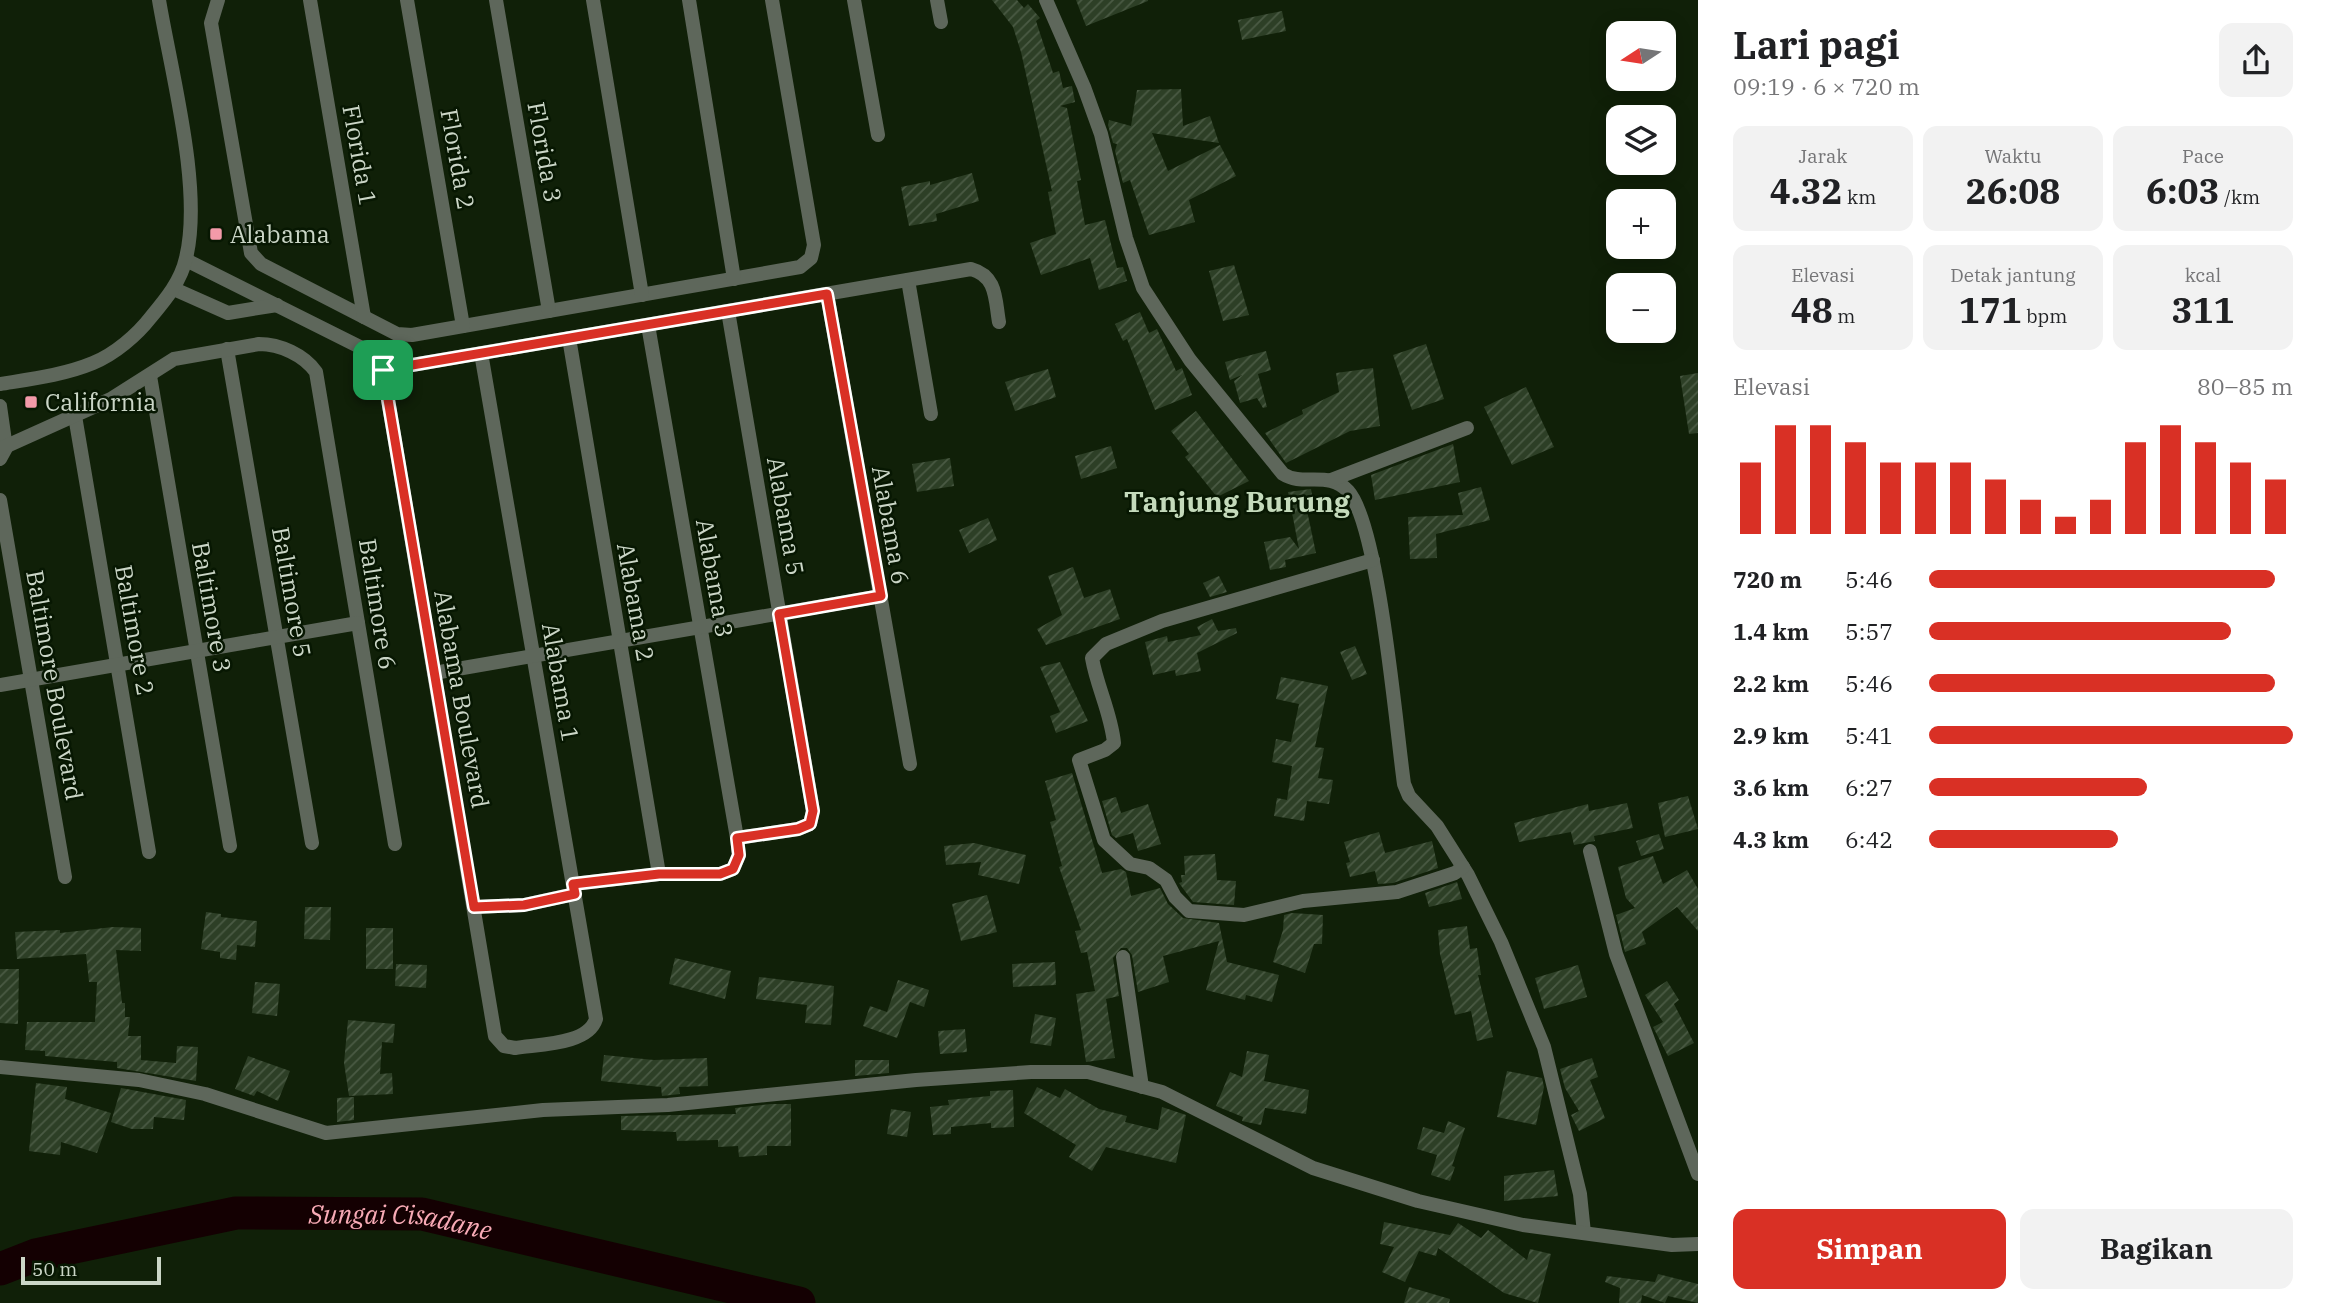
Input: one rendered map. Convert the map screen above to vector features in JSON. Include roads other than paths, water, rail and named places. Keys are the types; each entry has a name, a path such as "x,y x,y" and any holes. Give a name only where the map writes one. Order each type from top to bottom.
{"street":[{"path":"0,384 47,376 95,362 138,333 174,289 186,260 192,222 189,174 159,0"},
{"path":"218,0 211,23 251,253 261,264 397,334 412,335 800,267 811,258 814,245 772,0"},
{"name":"Florida 1","path":"310,0 364,317"},
{"name":"Florida 2","path":"407,0 463,326"},
{"name":"Florida 3","path":"496,0 548,311"},
{"path":"593,0 642,295"},
{"path":"689,0 734,279"},
{"path":"855,0 878,135"},
{"path":"937,0 941,22"},
{"path":"1046,0 1084,87 1101,134 1126,238 1143,288 1190,360 1283,474 1293,478 1331,480 1467,428"},
{"path":"186,260 372,353 383,370 971,269 985,273 992,282 999,322"},
{"path":"908,280 931,414"},
{"path":"174,289 228,313 277,305"},
{"name":"Alabama 6","path":"827,294 910,764"},
{"name":"Alabama 5","path":"728,311 813,811 810,824 798,829 737,838"},
{"name":"Alabama 3","path":"648,325 737,838"},
{"name":"Alabama 2","path":"569,338 659,874"},
{"name":"Baltimore 6","path":"227,349 273,344 309,362 316,372 395,844"},
{"path":"0,407 2,452 150,376 174,359 227,349"},
{"name":"Baltimore 5","path":"227,349 312,843"},
{"name":"Alabama 1","path":"481,353 596,1019 593,1029 583,1036 515,1048 504,1046 495,1036"},
{"name":"Alabama Boulevard","path":"383,370 495,1036"},
{"name":"Baltimore 3","path":"150,376 230,846"},
{"name":"Baltimore 2","path":"75,416 149,852"},
{"path":"1331,480 1349,492 1359,509 1373,560 1404,784 1409,796 1437,826 1464,867 1501,942 1544,1047 1580,1194 1584,1233"},
{"name":"Baltimore Boulevard","path":"0,500 65,877"},
{"path":"1373,560 1162,621 1106,644 1092,658 1114,743 1105,750 1079,760 1104,839 1129,864 1149,868 1166,880 1175,897 1189,911 1244,915 1303,901 1374,895 1455,873 1464,867"},
{"path":"434,673 881,596"},
{"path":"0,685 358,623"},
{"path":"474,907 524,905 574,889 659,874 720,874 733,869 739,855 737,838"},
{"path":"1590,851 1616,954 1698,1174"},
{"path":"1123,957 1142,1087"},
{"path":"0,1067 139,1080 205,1094 326,1133 543,1110 668,1105 916,1080 1031,1072 1088,1072 1162,1091 1313,1168 1419,1201 1523,1225 1672,1245 1698,1244"}],"waterway":[{"name":"Sungai Cisadane","path":"0,1269 36,1255 236,1213 422,1214 799,1303"}],"place":[{"name":"Alabama","path":"216,234"},
{"name":"California","path":"31,402"}],"district":[{"name":"Tanjung Burung","path":"1237,501"}]}
